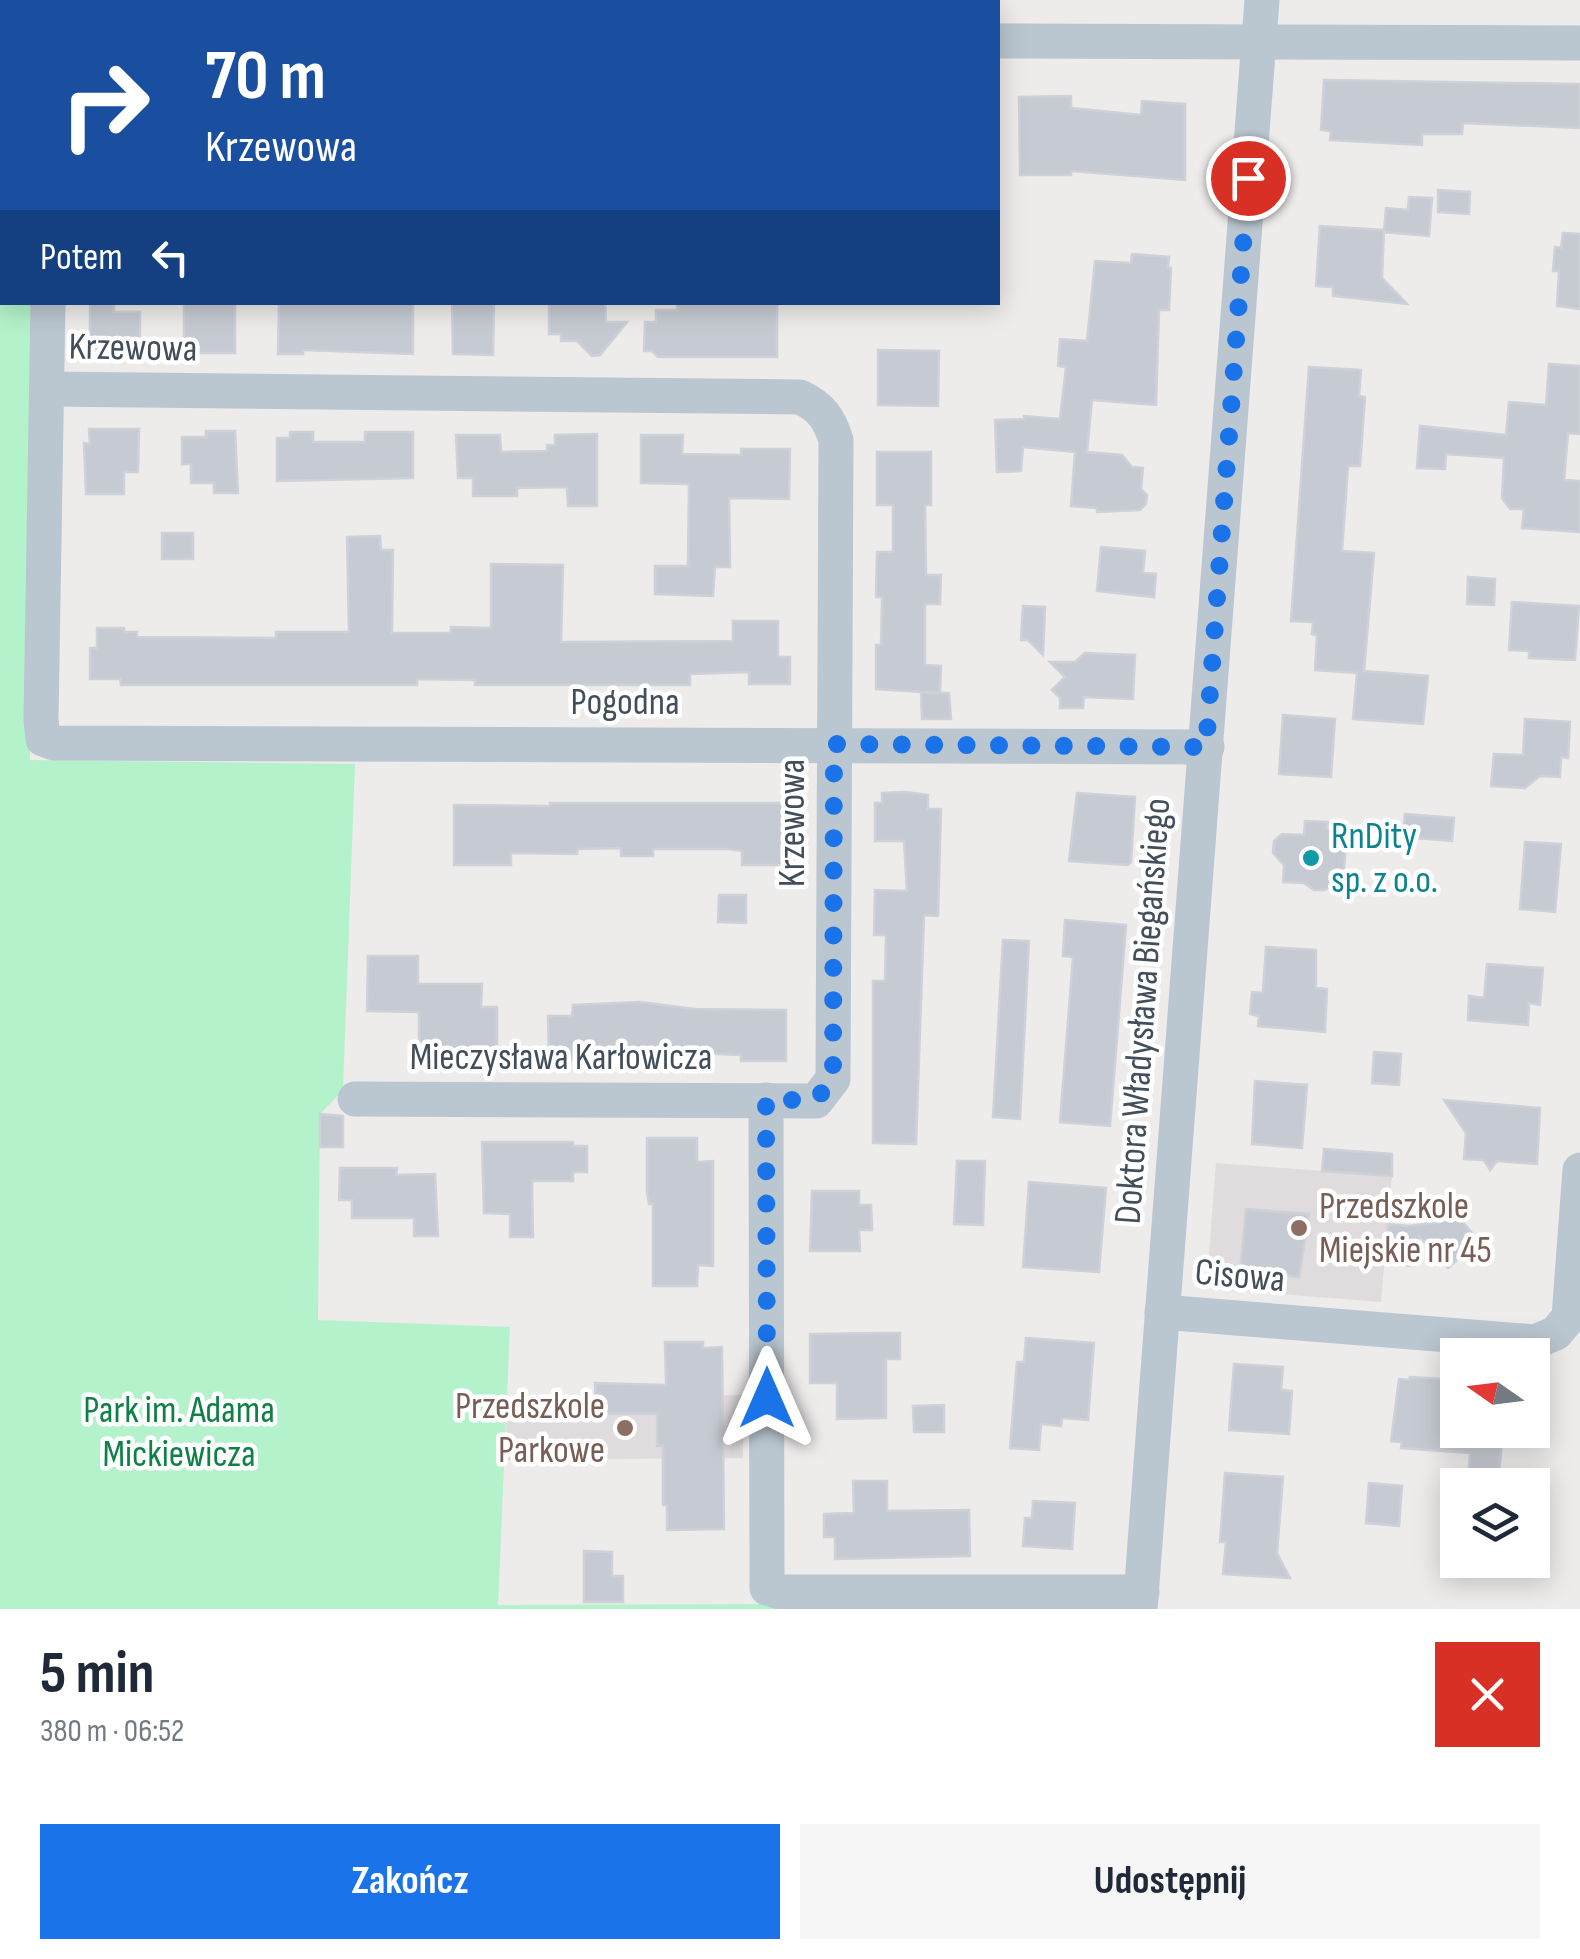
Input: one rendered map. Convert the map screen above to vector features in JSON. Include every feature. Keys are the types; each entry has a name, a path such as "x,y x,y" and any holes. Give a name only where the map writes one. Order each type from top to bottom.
{"street":[{"name":"Doktora Władysława Biegańskiego","path":"1141,1601 1262,0"},
{"path":"1000,41 1580,43"},
{"path":"48,305 48,389"},
{"name":"Pogodna","path":"48,389 41,719 44,738 54,743 1206,747"},
{"name":"Krzewowa","path":"48,389 800,397 818,406 836,440 833,1078 816,1100 766,1100"},
{"name":"Mieczysława Karłowicza","path":"355,1099 766,1100"},
{"path":"766,1100 767,1588 776,1592 1141,1601"},
{"name":"Cisowa","path":"1162,1312 1535,1342 1556,1333 1569,1317 1580,1170"}],"shaded area":[{"name":"Przedszkole Miejskie nr 45","path":"1216,1163 1392,1176 1381,1302 1214,1289 1207,1281"},
{"name":"Przedszkole Parkowe","path":"744,1395 743,1458 505,1460 507,1397"}],"green space":[{"name":"Park im. Adama Mickiewicza","path":"0,305 34,305 30,760 355,764 343,1090 320,1114 318,1320 510,1327 498,1605 1096,1603 1095,1609 0,1609"}],"building":[{"path":"1324,80 1580,84 1580,128 1463,123 1462,134 1422,134 1422,145 1330,140 1331,131 1321,130"},
{"path":"1071,96 1071,108 1141,115 1142,101 1185,104 1185,180 1071,171 1071,175 1020,175 1019,97"},
{"path":"1438,190 1470,192 1469,214 1438,212"},
{"path":"1409,197 1432,198 1429,236 1384,232 1386,208 1408,210"},
{"path":"1320,226 1384,230 1382,278 1407,304 1333,296 1333,287 1316,286"},
{"path":"1563,233 1580,234 1580,309 1557,306 1559,271 1553,271 1555,247 1561,248"},
{"path":"1132,254 1169,257 1171,268 1169,310 1159,310 1156,405 1092,400 1087,452 1122,455 1132,467 1143,468 1141,489 1147,495 1146,504 1140,510 1097,512 1097,508 1071,506 1075,452 1023,447 1021,471 997,472 995,420 1024,416 1060,419 1066,367 1058,366 1060,339 1087,341 1095,261 1131,263"},
{"path":"90,305 114,305 114,312 140,312 140,350 90,350"},
{"path":"184,305 235,305 235,353 184,353"},
{"path":"279,305 413,305 413,354 303,350 303,354 278,354"},
{"path":"452,305 494,305 493,355 453,354"},
{"path":"549,305 605,305 606,322 627,322 600,355 592,356 577,341 561,341 561,334 549,334"},
{"path":"677,305 777,305 777,357 658,357 652,351 644,351 645,322 656,322 656,310 677,310"},
{"path":"878,350 939,351 938,406 878,405"},
{"path":"1549,364 1580,366 1580,434 1568,433 1564,480 1580,481 1580,532 1522,528 1524,509 1510,509 1502,498 1504,458 1446,454 1445,469 1417,468 1420,426 1506,435 1509,402 1546,405"},
{"path":"1309,367 1361,370 1359,396 1365,397 1360,466 1348,466 1342,551 1374,553 1364,671 1428,676 1423,724 1353,719 1357,673 1315,670 1317,635 1312,634 1313,622 1291,621"},
{"path":"89,429 139,429 138,472 124,472 124,494 86,494 84,443 90,444"},
{"path":"206,431 235,431 238,493 214,493 214,483 191,483 191,464 182,464 182,437 206,437"},
{"path":"290,432 313,432 313,442 365,442 365,432 413,432 413,478 277,481 277,438 290,438"},
{"path":"597,434 597,506 568,506 567,487 517,488 517,496 473,496 473,478 458,478 456,435 500,435 501,452 547,451 547,445 555,445 555,435"},
{"path":"641,435 683,435 682,454 741,455 741,449 790,449 789,499 729,498 730,567 715,567 713,596 655,594 655,566 688,566 689,484 641,483"},
{"path":"877,452 931,452 931,505 925,505 926,575 941,575 940,604 925,604 925,665 941,666 940,693 876,689 882,597 876,597 877,552 893,552 893,505 877,505"},
{"path":"162,533 193,533 193,559 162,559"},
{"path":"380,536 381,550 393,550 392,633 451,633 451,627 491,628 491,564 563,565 561,642 733,641 733,621 778,621 778,657 790,657 790,684 749,684 749,672 690,674 690,685 475,685 475,680 417,679 417,685 121,685 120,679 90,679 90,648 97,648 97,628 124,628 124,632 137,632 137,637 276,638 276,632 349,632 347,537"},
{"path":"1101,547 1145,551 1143,573 1156,574 1154,597 1097,591"},
{"path":"1468,577 1495,579 1494,605 1467,604"},
{"path":"1512,602 1579,606 1575,660 1529,658 1529,651 1509,650"},
{"path":"1023,606 1045,607 1043,655 1028,640 1021,640"},
{"path":"1085,653 1135,655 1133,699 1084,697 1083,708 1060,708 1060,698 1052,690 1065,677 1050,662 1075,662"},
{"path":"921,693 949,693 951,719 922,719"},
{"path":"1283,715 1335,719 1331,777 1279,774"},
{"path":"1525,719 1570,722 1568,758 1561,757 1560,777 1540,776 1525,788 1491,786 1494,754 1523,755"},
{"path":"882,793 928,795 928,809 941,809 938,916 924,915 916,1144 873,1143 873,981 885,981 886,935 874,935 875,890 907,891 904,841 875,841 875,803 882,803"},
{"path":"1077,793 1135,797 1128,865 1069,861"},
{"path":"788,803 787,865 742,865 742,851 729,849 653,849 653,856 621,856 621,848 578,849 577,854 511,853 511,865 454,865 454,805"},
{"path":"1405,814 1454,818 1452,841 1403,837"},
{"name":"RnDity sp. z o.o.","path":"1305,821 1328,822 1327,829 1347,831 1343,882 1314,890 1304,883 1283,882 1284,865 1273,853 1274,841 1282,834 1304,835"},
{"path":"1525,842 1561,844 1555,912 1520,909"},
{"path":"719,895 746,895 746,923 718,922"},
{"path":"1065,920 1126,925 1110,1126 1060,1122 1073,957 1063,956"},
{"path":"1003,940 1029,941 1020,1119 993,1117"},
{"path":"1266,947 1316,950 1316,988 1327,989 1325,1032 1258,1026 1259,1016 1250,1014 1252,992 1263,993"},
{"path":"368,956 418,956 418,984 482,984 481,1007 497,1007 497,1057 419,1056 419,1012 367,1011"},
{"path":"1487,964 1543,968 1540,1005 1529,1003 1528,1025 1468,1020 1469,996 1484,998"},
{"path":"640,1002 695,1009 786,1010 786,1061 741,1061 741,1055 692,1053 692,1061 600,1055 600,1059 549,1060 548,1016 572,1016 573,1005"},
{"path":"1374,1052 1401,1054 1399,1085 1372,1083"},
{"path":"1255,1081 1307,1085 1302,1148 1252,1144"},
{"path":"1444,1100 1540,1108 1537,1164 1497,1161 1490,1170 1484,1160 1464,1159 1466,1133"},
{"path":"320,1114 343,1116 343,1147 320,1147"},
{"path":"647,1138 697,1138 697,1162 713,1161 713,1266 698,1265 697,1286 653,1286 653,1204 649,1204 647,1192"},
{"path":"482,1142 573,1142 573,1146 587,1146 587,1172 573,1172 573,1181 532,1181 533,1237 510,1237 510,1214 484,1213"},
{"path":"1324,1149 1392,1154 1392,1176 1322,1171"},
{"path":"957,1161 985,1161 983,1225 954,1224"},
{"path":"340,1168 397,1168 396,1175 435,1174 438,1236 414,1236 414,1218 352,1218 352,1200 339,1200"},
{"path":"1029,1182 1106,1188 1099,1272 1023,1267"},
{"path":"812,1191 859,1191 859,1205 871,1205 872,1230 859,1230 860,1251 810,1251"},
{"name":"Przedszkole Miejskie nr 45","path":"1246,1209 1309,1214 1299,1277 1240,1272"},
{"path":"1453,1211 1479,1241 1448,1268 1419,1236 1414,1266 1386,1264 1388,1224 1440,1222"},
{"path":"900,1333 900,1359 886,1359 886,1418 837,1419 837,1383 810,1383 810,1334"},
{"path":"1026,1338 1094,1343 1088,1420 1062,1418 1061,1426 1041,1424 1039,1450 1010,1448 1017,1362 1024,1362"},
{"path":"665,1342 703,1342 703,1348 722,1347 724,1529 667,1530 663,1446 657,1446 657,1414 596,1414 595,1383 666,1385"},
{"path":"1234,1364 1283,1367 1281,1390 1292,1391 1289,1434 1229,1430"},
{"path":"1399,1379 1440,1379 1440,1448 1501,1448 1500,1468 1469,1468 1470,1453 1401,1448 1402,1442 1391,1441"},
{"path":"944,1405 944,1432 914,1432 913,1406"},
{"path":"1225,1473 1283,1477 1277,1553 1290,1578 1223,1574 1226,1542 1220,1542"},
{"path":"853,1481 887,1481 887,1511 969,1510 970,1556 835,1559 835,1537 824,1537 824,1514 854,1513"},
{"path":"1369,1483 1402,1486 1399,1526 1366,1523"},
{"path":"1033,1501 1075,1503 1072,1549 1023,1546 1025,1518 1032,1518"},
{"path":"584,1551 612,1552 612,1576 623,1576 623,1602 584,1602"}],"place":[{"name":"RnDity sp. z o.o.","path":"1311,858"},
{"name":"Przedszkole Miejskie nr 45","path":"1299,1228"},
{"name":"Przedszkole Parkowe","path":"625,1428"}],"route":[{"path":"767,1398 766,1100 816,1100 833,1078 834,744 1206,747 1248,178"}]}
